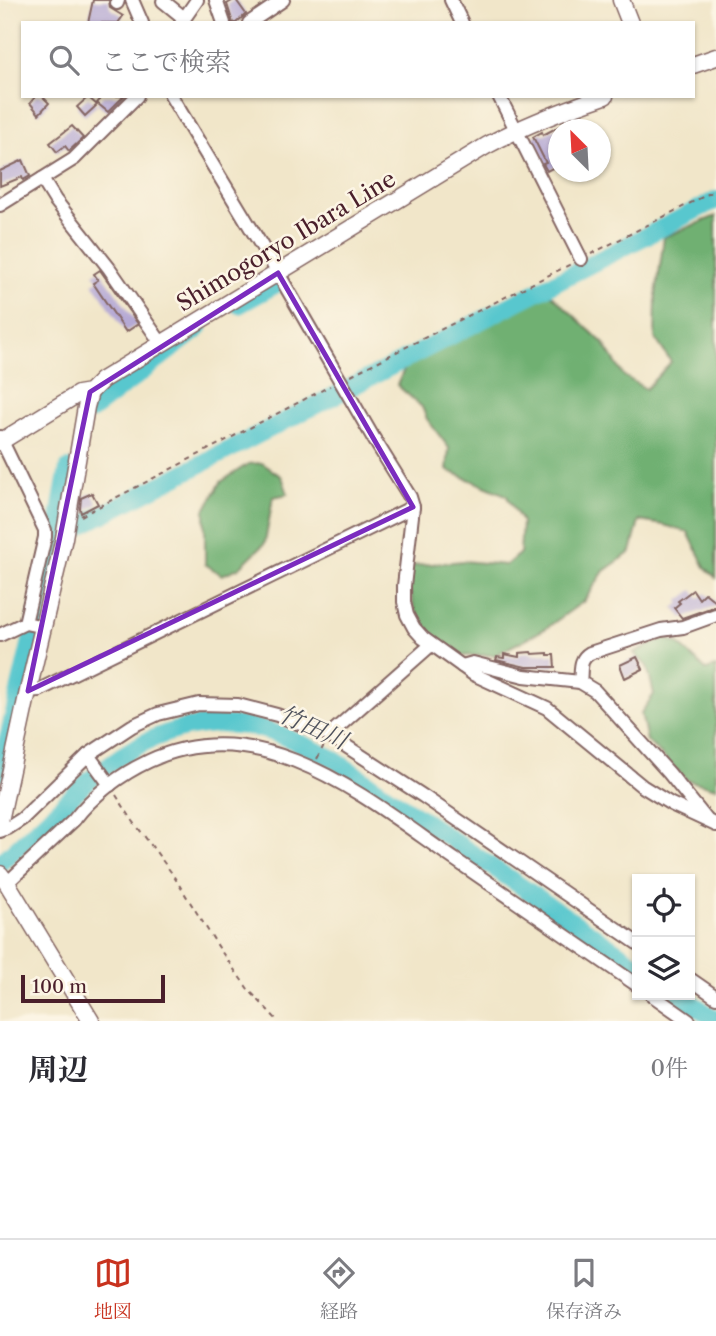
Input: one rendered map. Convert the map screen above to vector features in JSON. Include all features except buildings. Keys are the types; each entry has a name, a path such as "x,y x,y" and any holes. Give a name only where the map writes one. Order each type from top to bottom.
{"main road":[{"path":"621,0 629,21"},
{"path":"695,64 716,57"},
{"name":"Shimogoryo Ibara Line","path":"1,440 78,394 90,392 102,380 161,343 474,153 516,130 599,98"},
{"path":"0,821 27,691 34,625 66,528 90,392"},
{"path":"4,879 91,1021"}],"street":[{"path":"132,0 142,16"},
{"path":"163,1 183,20 197,0"},
{"path":"216,0 223,21"},
{"path":"252,21 284,0"},
{"path":"451,0 461,21"},
{"path":"0,205 74,159 134,98"},
{"path":"172,98 410,497 413,507 404,602 414,628 431,645 473,674 547,708 642,786 671,804 711,823"},
{"path":"500,98 581,259"},
{"path":"41,179 110,268 161,343"},
{"path":"0,635 34,625 46,537 1,440"},
{"path":"27,691 39,690 413,507"},
{"path":"580,682 581,661 590,653 716,615"},
{"path":"328,737 431,645"},
{"path":"462,666 473,663 524,676 580,682 595,691 711,823"},
{"path":"0,831 22,819 89,756 132,726 158,714 199,705 238,705 277,715 328,737 423,796 632,940"},
{"path":"4,879 109,783 129,771 180,750 216,744 249,747 288,757 354,790 632,982"},
{"path":"89,756 109,783"},
{"path":"695,982 716,997"},
{"path":"659,1000 689,1021"}],"path":[{"path":"66,528 85,514 343,386 716,190"},
{"path":"314,766 328,737"},
{"path":"109,783 171,872 221,951 248,989 278,1021"}],"highlighted area":[{"path":"278,273 413,507 28,691 90,392"}],"green space":[{"path":"716,216 716,578 705,567 688,532 639,521 631,552 604,571 584,601 545,629 495,655 458,656 437,640 415,613 409,586 411,566 463,561 506,565 520,553 522,522 506,495 447,470 449,448 427,419 422,407 397,385 406,365 549,292 604,344 624,376 646,389 671,362 655,338 656,295 664,237"},
{"path":"262,463 282,477 288,494 273,497 265,543 239,568 222,575 205,564 205,510 221,482 248,464"},
{"path":"665,638 679,644 706,670 716,667 716,788 687,780 647,741 641,713 654,694 647,666 634,653"}],"waterway":[{"path":"55,539 716,200"},
{"path":"239,305 275,285"},
{"path":"91,411 199,328"},
{"path":"0,772 55,539 68,469"},
{"name":"竹田川","path":"0,863 81,787 109,764 139,745 171,732 206,725 246,726 278,734 330,757 632,962"},
{"name":"竹田川","path":"687,1000 716,1020"}]}
